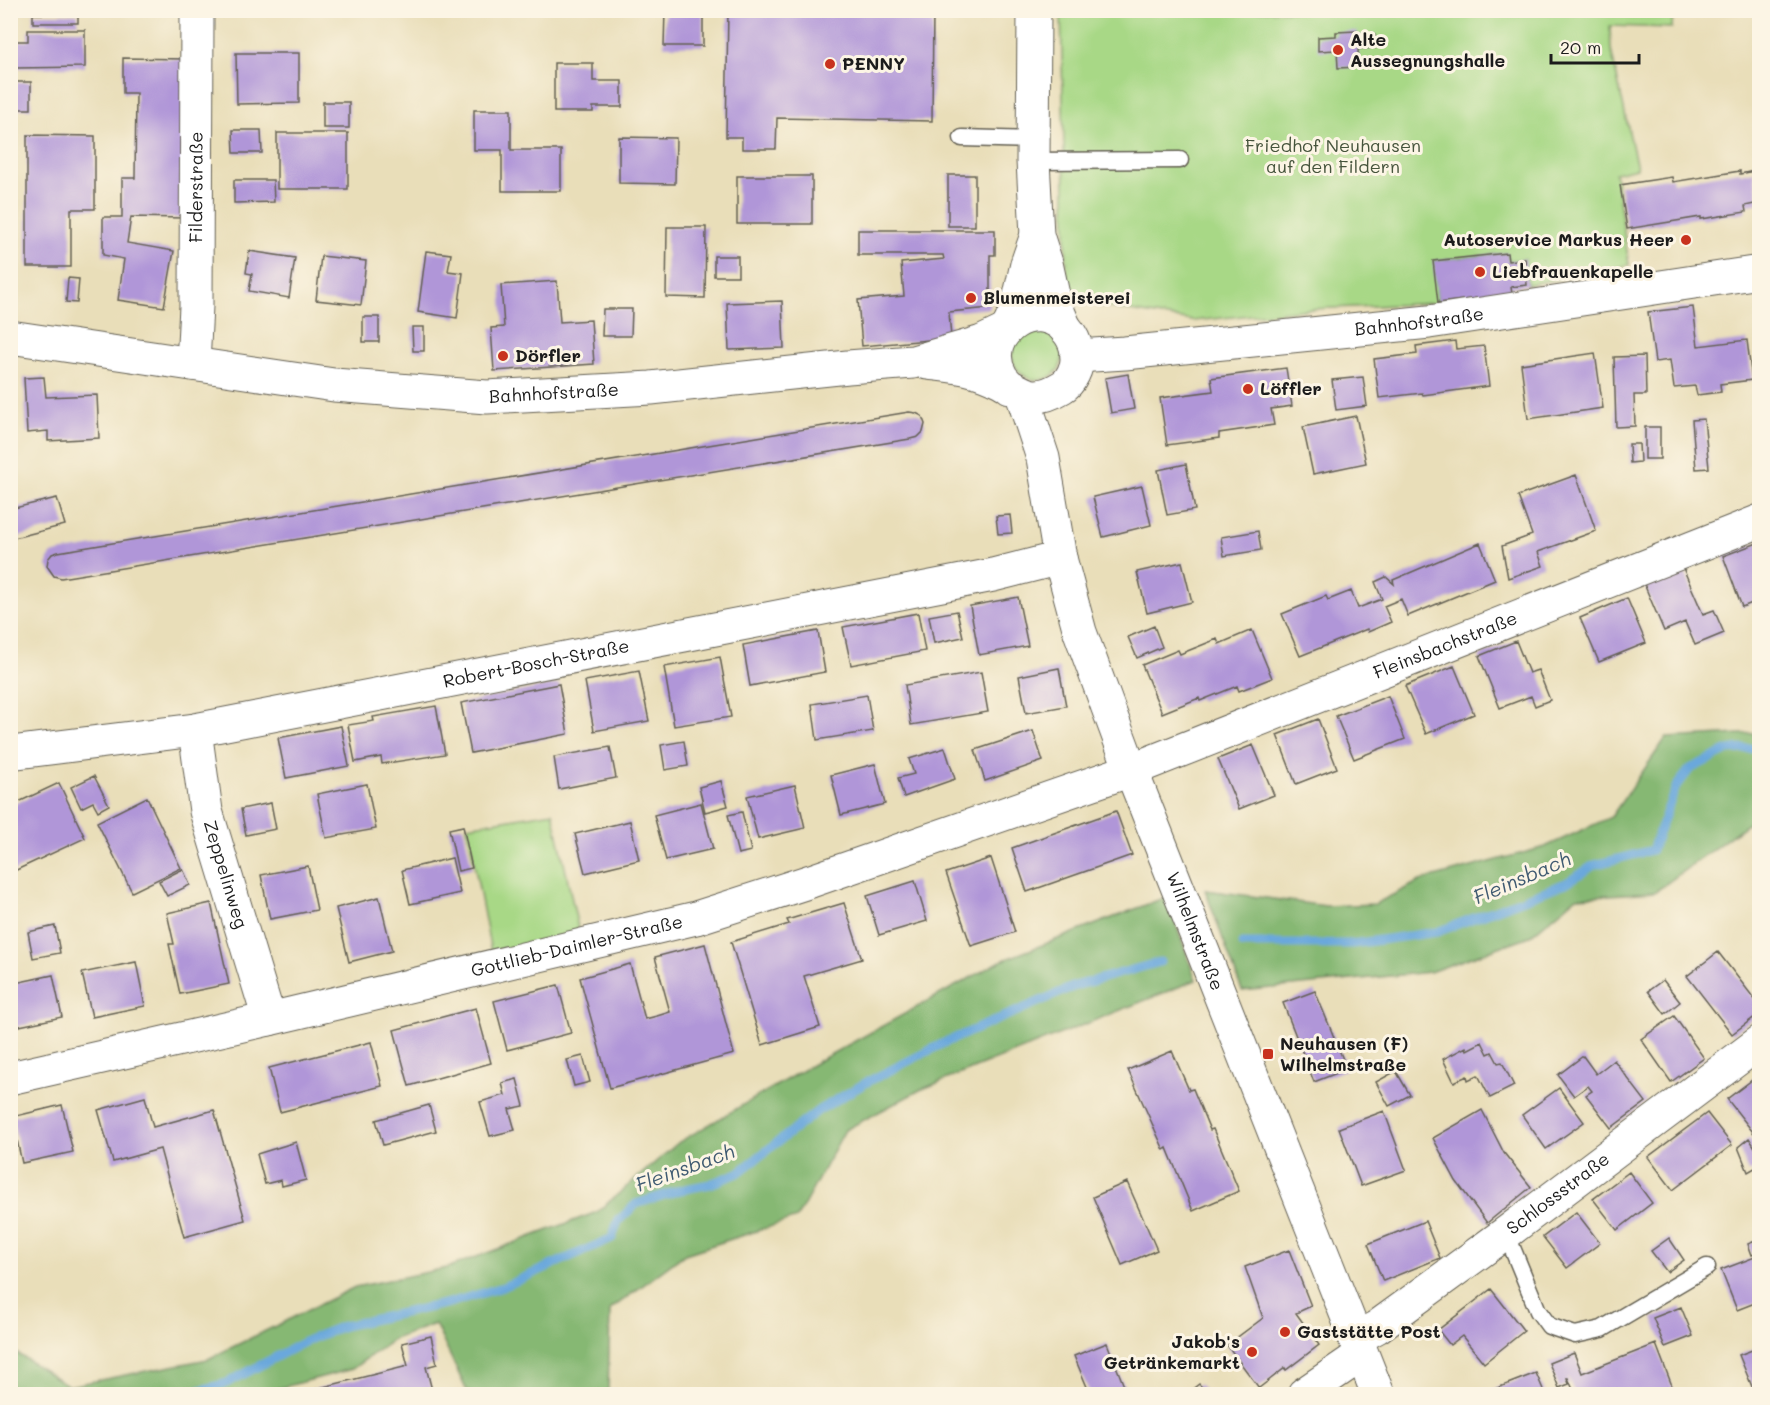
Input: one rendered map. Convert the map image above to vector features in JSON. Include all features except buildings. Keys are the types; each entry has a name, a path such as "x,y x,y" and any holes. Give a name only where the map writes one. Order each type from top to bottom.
{"street":[{"name":"Filderstraße","path":"193,364 196,306 197,10"},
{"path":"1034,10 1033,150 1037,236 1055,304 1071,342 1074,372 1065,385 1057,390"},
{"path":"1016,391 1001,375 996,362 996,348 1017,309 1027,264 1037,236"},
{"name":"Bahnhofstraße","path":"913,362 982,342 1023,318 1036,315 1052,318 1071,342 1429,322 1760,272"},
{"name":"Bahnhofstraße","path":"10,337 334,385 487,397 663,387 913,362 971,369 998,380 1016,391 1036,397 1052,394 1057,390"},
{"name":"Wilhelmstraße","path":"1043,458 1057,390"},
{"name":"Wilhelmstraße","path":"1016,391 1043,458 1060,558 1080,632 1131,770 1377,1395"},
{"name":"Fleinsbachstraße","path":"1131,770 1760,521"},
{"name":"Robert-Bosch-Straße","path":"10,753 195,730 993,575 1060,558"},
{"name":"Zeppelinweg","path":"195,730 206,811 269,1019"},
{"name":"Gottlieb-Daimler-Straße","path":"10,1077 269,1019 696,918 822,878 1131,770"},
{"name":"Schlossstraße","path":"1304,1395 1377,1327 1760,1042"}],"lane":[{"path":"962,138 1033,150 1180,160"},
{"path":"1506,1233 1538,1311 1549,1326 1575,1335 1602,1329 1707,1267"}],"green space":[{"name":"Friedhof Neuhausen auf den Fildern","path":"1061,11 1673,11 1672,28 1610,26 1611,50 1637,168 1615,173 1629,265 1527,285 1525,259 1508,261 1507,253 1434,261 1438,303 1312,309 1193,321 1086,304 1067,286"},
{"path":"1036,329 1054,335 1063,356 1058,370 1048,378 1039,380 1021,373 1012,357 1013,347 1019,338"},
{"path":"1759,733 1759,815 1655,892 1577,897 1530,936 1430,972 1242,991 1205,890 1326,906 1375,904 1420,881 1545,847 1611,817 1666,738"},
{"path":"553,812 579,932 492,957 467,826"},
{"path":"1166,897 1196,980 920,1090 845,1130 797,1218 685,1254 610,1310 608,1394 471,1394 466,1389 435,1324 394,1339 352,1369 257,1394 11,1394 10,1349 69,1386 208,1359 355,1287 447,1268 597,1212 679,1142 815,1063 1001,961"}],"waterway":[{"name":"Fleinsbach","path":"1242,944 1352,944 1437,932 1566,883 1594,865 1652,850 1676,787 1690,769 1728,750 1760,748"},
{"name":"Fleinsbach","path":"185,1394 227,1383 308,1340 343,1326 449,1303 503,1287 612,1238 618,1221 636,1204 680,1190 710,1184 738,1173 819,1110 869,1081 944,1043 1075,986 1160,962"}],"place":[{"name":"Alte Aussegnungshalle","path":"1338,50"},
{"name":"PENNY","path":"830,64"},
{"name":"Autoservice Markus Heer","path":"1686,240"},
{"name":"Liebfrauenkapelle","path":"1480,272"},
{"name":"Blumenmeisterei","path":"971,298"},
{"name":"Dörfler","path":"503,356"},
{"name":"Löffler","path":"1248,389"},
{"name":"Neuhausen (F) Wilhelmstraße","path":"1268,1054"},
{"name":"Gaststätte Post","path":"1285,1332"},
{"name":"Jakob's Getränkemarkt","path":"1252,1352"}]}
